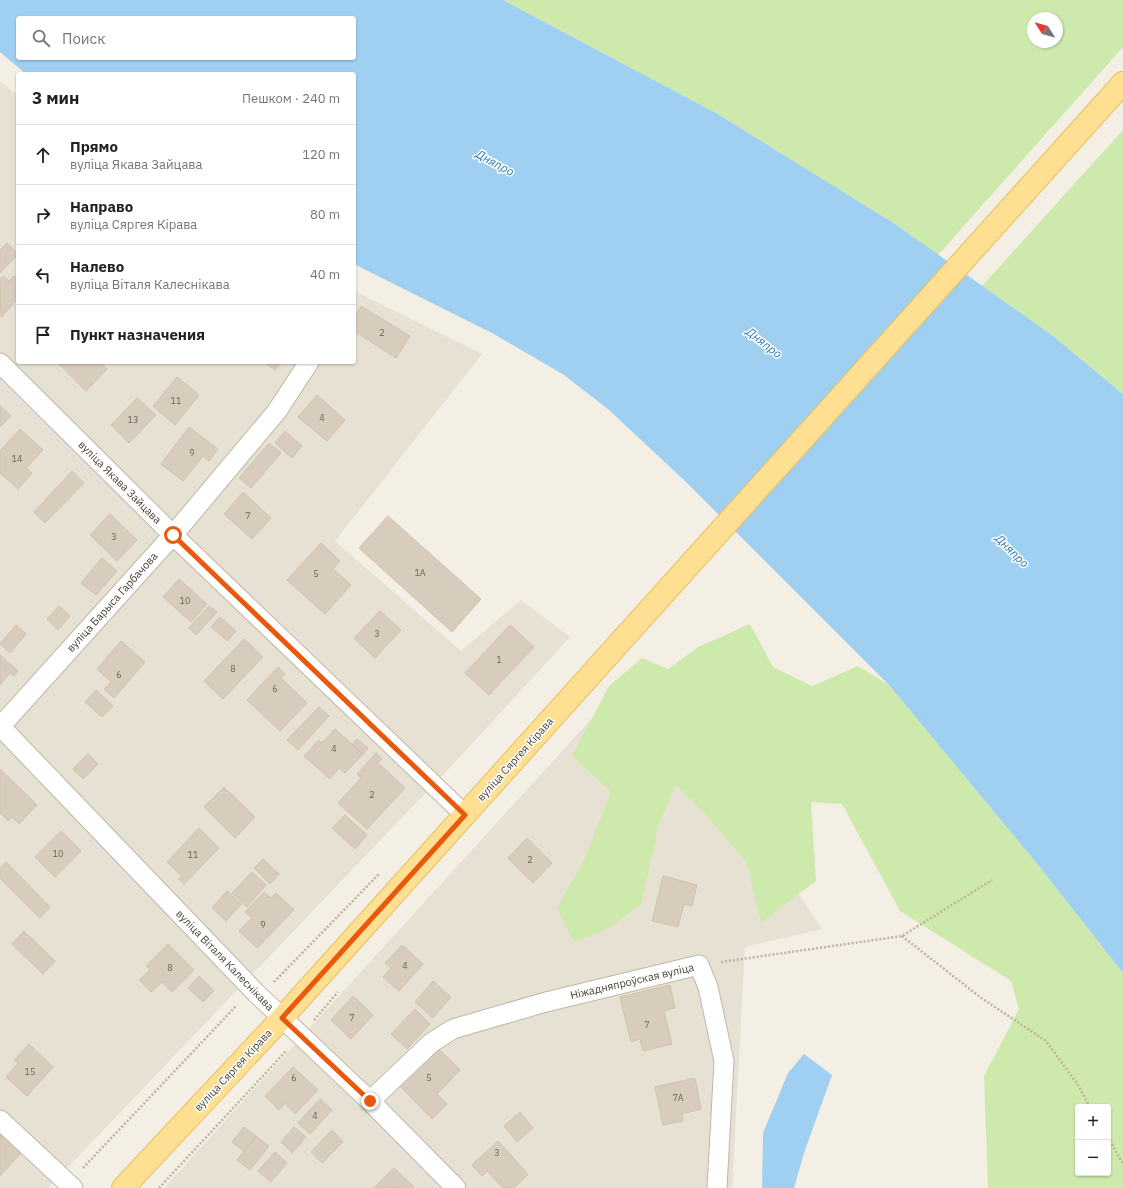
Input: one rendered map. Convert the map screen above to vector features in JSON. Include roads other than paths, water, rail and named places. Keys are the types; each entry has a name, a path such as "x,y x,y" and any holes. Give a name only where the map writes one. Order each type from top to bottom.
{"main road":[{"name":"вуліца Сяргея Кірава","path":"123,1188 282,1018 1123,83"}],"street":[{"name":"вуліца Якава Зайцава","path":"0,363 173,535 465,815"},
{"name":"вуліца Барыса Гарбачова","path":"0,726 173,535 277,412 308,364"},
{"name":"вуліца Віталя Калеснікава","path":"0,726 256,993 370,1101 456,1188"},
{"name":"Ніжадняпроўская вуліца","path":"370,1101 431,1043 453,1029 546,1002 699,965 708,987 724,1061 718,1188"},
{"path":"0,1120 73,1188"}],"water":[{"name":"Дняпро","path":"0,0 503,0 716,113 895,224 1053,336 1123,394 1123,973 1039,866 889,685 686,482 609,410 564,375 492,333 356,265 356,72 24,72 0,52"},
{"path":"804,1054 832,1075 804,1153 794,1188 762,1188 763,1133 788,1073"}]}
